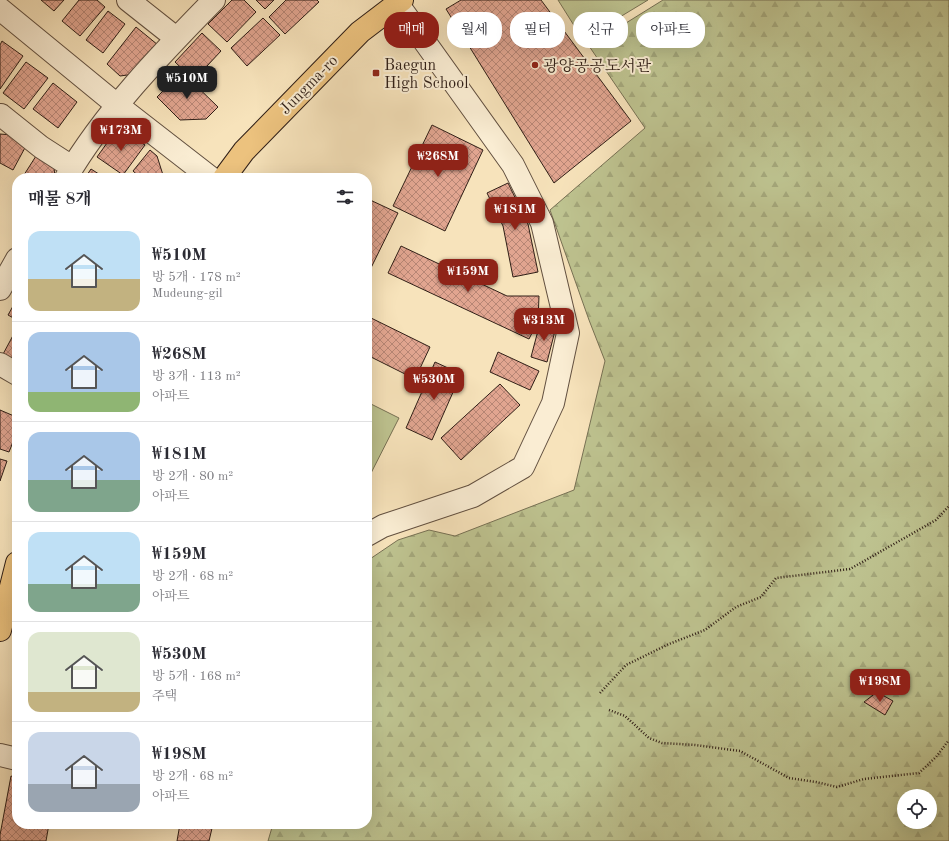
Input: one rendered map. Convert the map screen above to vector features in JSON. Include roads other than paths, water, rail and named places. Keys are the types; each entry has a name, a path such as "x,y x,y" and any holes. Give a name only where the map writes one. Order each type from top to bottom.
{"main road":[{"name":"Jungma-ro","path":"228,173 244,151 355,37 399,1"},
{"path":"0,630 12,582"}],"street":[{"path":"128,0 176,38"},
{"path":"0,117 1,115 41,147 69,173 117,105 176,38 214,0"},
{"path":"372,532 383,526 473,496 523,467 553,403 568,333 542,223 513,165 399,1"},
{"path":"0,9 117,105 205,173"},
{"path":"0,289 12,268"},
{"path":"0,364 12,371"},
{"path":"0,755 12,758"}],"place":[{"name":"광양공공도서관","path":"535,65"},
{"name":"Baegun High School","path":"376,73"}]}
